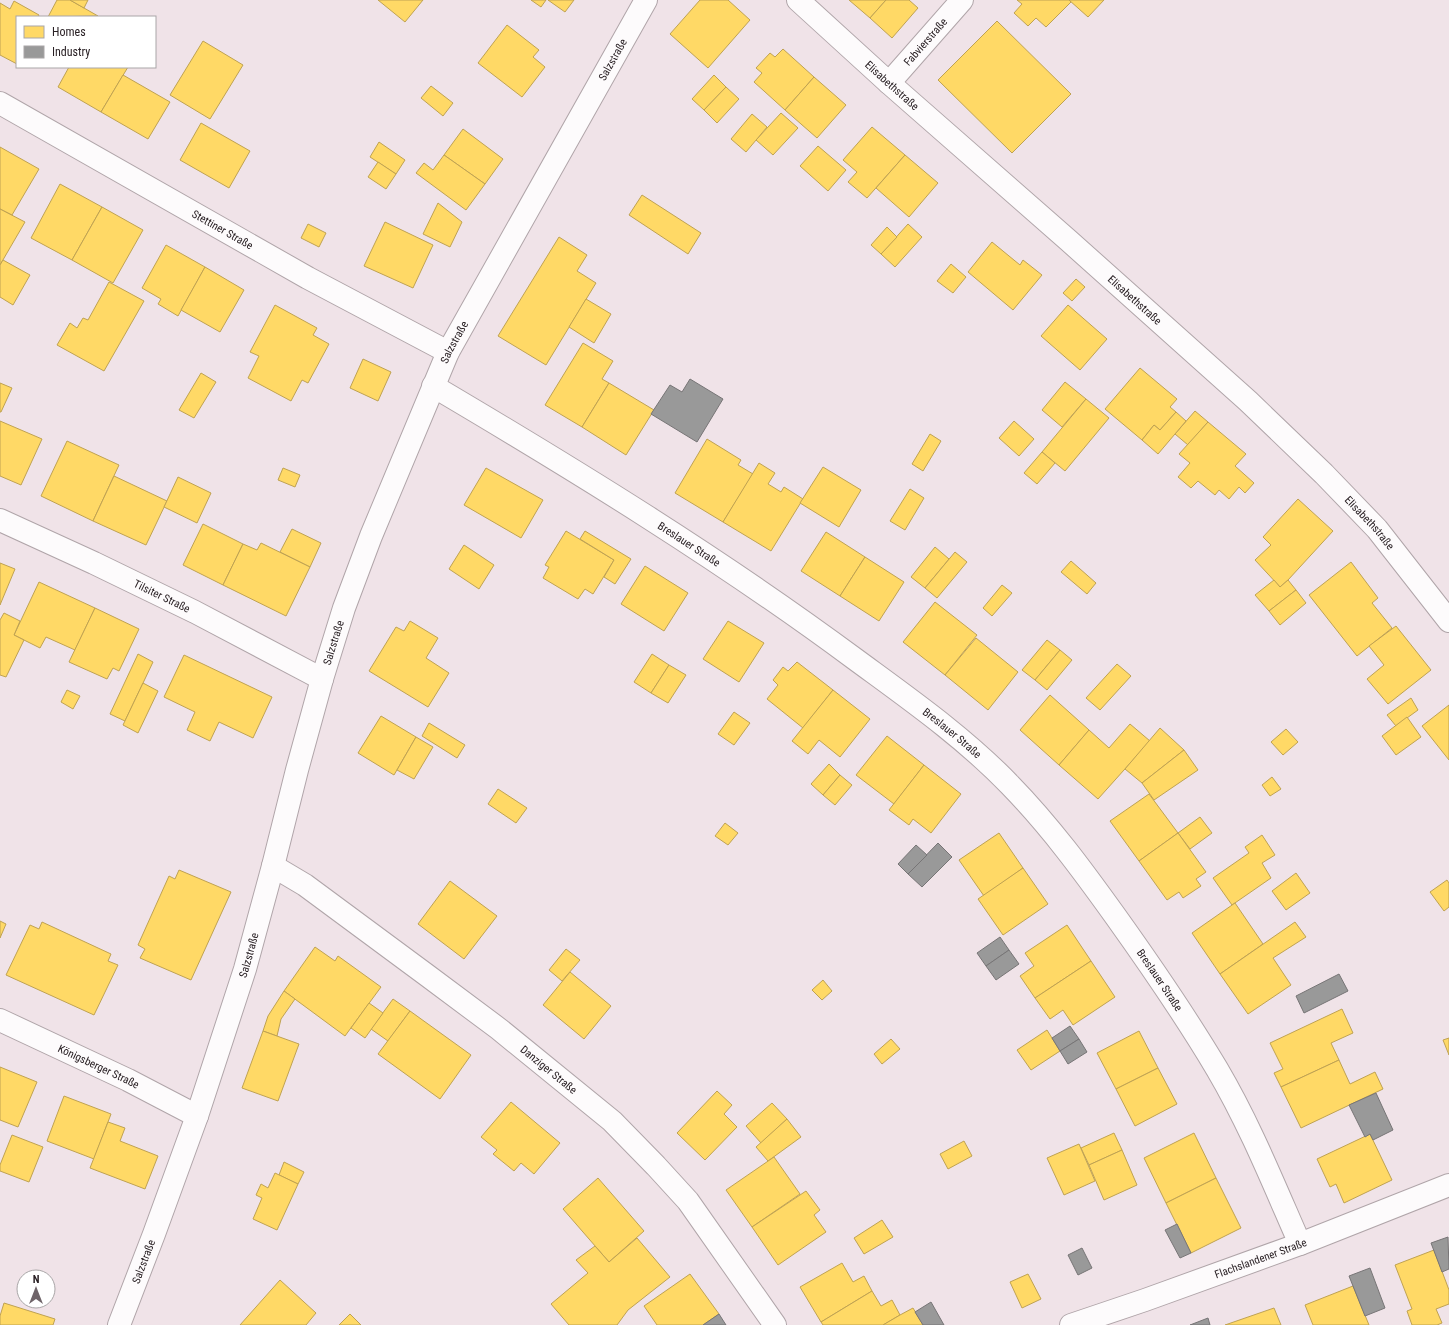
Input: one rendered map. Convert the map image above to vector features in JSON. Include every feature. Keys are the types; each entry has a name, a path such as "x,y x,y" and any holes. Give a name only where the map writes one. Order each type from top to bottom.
{"street":[{"name":"Salzstraße","path":"119,1325 197,1116 245,969 322,679 344,608 399,466 448,352 646,0"},
{"name":"Elisabethstraße","path":"798,0 889,83 1068,240 1269,422 1324,474 1377,529 1449,621"},
{"name":"Fabvierstraße","path":"889,83 962,0"},
{"name":"Stettiner Straße","path":"0,103 308,278 448,352"},
{"name":"Breslauer Straße","path":"433,386 533,446 732,572 879,677 960,739 1009,784 1050,828 1095,887 1154,970 1218,1070 1256,1144 1300,1244"},
{"name":"Tilsiter Straße","path":"0,520 94,563 195,612 322,679"},
{"name":"Danziger Straße","path":"273,866 305,885 440,984 499,1029 612,1121 688,1200 775,1325"},
{"name":"Königsberger Straße","path":"0,1020 128,1080 197,1116"},
{"name":"Flachslandener Straße","path":"1071,1325 1300,1244 1449,1185"}],"building: Homes":[{"path":"57,0 70,0 98,16 49,16"},
{"path":"70,0 88,0 84,8"},
{"path":"378,0 423,0 405,22"},
{"path":"531,0 546,0 541,7"},
{"path":"548,0 574,0 565,12"},
{"path":"700,0 728,0 750,20 708,68 670,34"},
{"path":"849,0 886,0 870,18"},
{"path":"886,0 909,0 918,8 892,38 870,18"},
{"path":"1017,0 1069,0 1071,2 1046,27 1036,18 1028,26 1014,13 1022,4"},
{"path":"1069,0 1104,0 1088,17"},
{"path":"14,1 39,15 16,16 16,63 0,55 0,3 10,9"},
{"path":"997,21 1071,94 1012,153 938,80"},
{"path":"507,25 539,50 533,57 545,67 522,97 478,63"},
{"path":"203,41 243,65 210,119 170,95"},
{"path":"783,49 814,77 785,110 754,82 762,73 756,68 770,53 775,57"},
{"path":"68,68 127,68 101,112 58,87"},
{"path":"123,75 170,102 148,139 101,112"},
{"path":"714,75 726,87 704,110 692,99"},
{"path":"814,77 846,105 817,138 785,110"},
{"path":"431,86 453,103 443,116 421,98"},
{"path":"726,87 739,99 717,123 704,110"},
{"path":"781,113 798,128 773,155 756,140"},
{"path":"752,114 767,127 746,152 731,139"},
{"path":"201,123 250,151 229,188 180,160"},
{"path":"872,127 905,155 867,198 848,182 857,172 843,160"},
{"path":"463,129 503,159 485,184 444,155"},
{"path":"379,142 405,160 396,174 370,157"},
{"path":"818,146 846,170 828,191 800,166"},
{"path":"0,147 39,169 12,215 0,209"},
{"path":"444,155 485,184 466,210 416,173 424,163 433,170"},
{"path":"905,155 938,183 909,217 876,188"},
{"path":"378,162 396,174 386,189 368,177"},
{"path":"60,184 102,207 72,260 31,238"},
{"path":"642,195 701,233 688,254 629,215"},
{"path":"438,203 462,222 450,247 423,234"},
{"path":"102,207 143,230 113,283 72,260"},
{"path":"0,209 25,222 0,265"},
{"path":"385,222 433,245 413,288 364,266"},
{"path":"308,224 326,233 319,247 301,238"},
{"path":"908,224 922,237 895,267 881,254"},
{"path":"887,227 897,237 881,254 871,245"},
{"path":"559,237 587,255 577,271 596,283 546,365 498,336"},
{"path":"992,242 1020,265 1023,260 1042,275 1013,310 968,272"},
{"path":"166,245 205,267 178,316 158,304 161,299 142,288"},
{"path":"3,260 30,275 13,305 0,297 0,265"},
{"path":"951,264 966,277 953,293 937,281"},
{"path":"205,267 244,290 220,332 181,310"},
{"path":"1076,279 1085,287 1072,301 1063,293"},
{"path":"109,282 144,301 104,371 57,345 70,323 77,328 83,318 88,320"},
{"path":"586,299 611,314 594,343 569,327"},
{"path":"275,305 317,328 313,335 329,344 308,383 302,380 291,401 248,378 259,356 250,352"},
{"path":"1068,305 1107,339 1080,370 1041,336"},
{"path":"583,343 613,361 602,379 609,383 582,427 545,405"},
{"path":"363,359 391,372 378,401 350,388"},
{"path":"1140,368 1177,399 1170,407 1176,412 1160,430 1154,425 1142,440 1105,409"},
{"path":"201,373 216,382 194,418 179,410"},
{"path":"1065,382 1086,399 1062,427 1042,410"},
{"path":"0,383 12,388 1,412 0,412"},
{"path":"609,383 654,410 626,455 582,427"},
{"path":"1086,399 1109,418 1065,471 1042,452"},
{"path":"1195,411 1208,422 1188,445 1175,434"},
{"path":"1176,412 1186,421 1158,454 1142,440 1154,425 1160,430"},
{"path":"0,421 42,439 21,485 0,476"},
{"path":"1014,421 1034,439 1019,456 999,438"},
{"path":"1208,422 1246,454 1235,466 1254,483 1245,493 1239,487 1229,499 1219,490 1215,495 1198,481 1191,488 1178,477 1190,463 1179,454"},
{"path":"930,434 941,441 923,471 912,464"},
{"path":"707,439 741,460 738,465 753,474 723,522 675,493"},
{"path":"67,441 119,465 93,521 41,496"},
{"path":"1042,452 1055,463 1037,484 1024,473"},
{"path":"759,463 775,473 768,484 781,492 784,487 803,499 771,551 723,522"},
{"path":"823,467 861,490 839,527 800,503"},
{"path":"283,468 300,475 295,487 278,480"},
{"path":"486,468 543,500 521,538 464,505"},
{"path":"114,476 167,501 146,545 93,521"},
{"path":"178,477 211,493 197,523 164,507"},
{"path":"910,489 924,498 905,530 890,521"},
{"path":"1298,499 1333,531 1280,587 1255,560 1271,545 1263,537"},
{"path":"203,524 243,544 223,585 183,565"},
{"path":"292,529 321,543 310,567 280,552"},
{"path":"566,531 614,560 593,594 585,589 578,599 543,578 549,567 545,565"},
{"path":"585,531 631,559 615,584 604,577 614,560 580,539"},
{"path":"826,532 865,557 840,596 801,571"},
{"path":"261,543 310,567 286,616 223,585 243,544 257,550"},
{"path":"464,545 494,565 479,589 449,569"},
{"path":"935,547 949,559 925,588 911,577"},
{"path":"955,552 967,562 937,598 925,588"},
{"path":"865,557 904,582 879,621 840,596"},
{"path":"1071,561 1096,583 1087,594 1061,572"},
{"path":"1351,562 1378,598 1372,603 1392,628 1357,656 1309,595"},
{"path":"0,563 15,569 0,605"},
{"path":"645,566 688,593 664,631 621,604"},
{"path":"1274,580 1280,587 1288,580 1296,590 1269,611 1255,595"},
{"path":"39,582 95,608 75,650 46,637 40,648 14,635"},
{"path":"1002,585 1012,593 992,616 983,608"},
{"path":"1296,590 1306,603 1280,625 1269,611"},
{"path":"935,602 977,635 945,675 903,642"},
{"path":"95,608 139,629 119,671 113,668 107,679 69,662"},
{"path":"4,613 20,621 14,635 24,640 6,677 0,675 0,620"},
{"path":"410,621 438,638 426,658 449,673 428,707 369,671 396,627 404,631"},
{"path":"728,621 764,643 739,682 703,659"},
{"path":"1396,626 1431,670 1388,704 1367,679 1384,665 1369,646"},
{"path":"976,638 1018,672 988,710 945,675"},
{"path":"1047,640 1060,650 1035,680 1022,670"},
{"path":"1060,650 1072,660 1047,690 1035,680"},
{"path":"138,654 153,662 125,721 110,714"},
{"path":"652,654 669,665 651,693 634,682"},
{"path":"184,655 272,697 253,738 219,722 210,741 187,730 195,712 164,697"},
{"path":"797,662 833,690 803,728 767,699 778,685 773,680 783,667 788,671"},
{"path":"1117,664 1131,676 1100,710 1086,698"},
{"path":"669,665 686,675 668,703 651,693"},
{"path":"143,683 158,691 138,733 123,725"},
{"path":"67,690 80,696 73,709 61,702"},
{"path":"833,690 870,719 840,757 819,740 808,754 792,741"},
{"path":"1050,695 1089,730 1059,765 1020,730"},
{"path":"1411,698 1418,710 1396,726 1387,715"},
{"path":"1449,705 1449,760 1422,726"},
{"path":"734,712 750,723 734,745 718,734"},
{"path":"381,716 416,737 394,775 358,753"},
{"path":"1407,717 1421,737 1396,755 1382,736"},
{"path":"429,723 465,745 457,758 422,736"},
{"path":"1130,724 1150,741 1098,799 1059,765 1089,730 1109,748"},
{"path":"1160,728 1184,750 1142,783 1125,769"},
{"path":"1286,729 1298,742 1283,755 1271,742"},
{"path":"887,736 924,765 894,804 856,775"},
{"path":"416,737 433,747 414,779 397,770"},
{"path":"1184,750 1198,770 1154,800 1142,783"},
{"path":"829,764 840,775 823,795 811,784"},
{"path":"924,765 961,794 931,833 913,819 909,825 889,810"},
{"path":"840,775 852,785 835,805 823,795"},
{"path":"1272,777 1281,789 1270,796 1262,785"},
{"path":"498,789 527,808 516,823 488,804"},
{"path":"1149,794 1178,833 1139,861 1110,821"},
{"path":"1200,817 1212,833 1190,849 1178,833"},
{"path":"725,823 738,833 728,845 715,836"},
{"path":"999,833 1023,868 984,896 959,860"},
{"path":"1178,833 1206,872 1196,879 1201,886 1183,898 1179,892 1167,900 1139,861"},
{"path":"1262,835 1275,855 1262,863 1271,878 1232,905 1213,878 1249,853 1245,847"},
{"path":"1023,868 1048,904 1003,935 978,899"},
{"path":"179,870 231,892 191,980 140,958 145,949 138,945 169,876 175,879"},
{"path":"1296,873 1310,893 1286,910 1272,891"},
{"path":"1447,880 1449,883 1449,907 1444,911 1430,892"},
{"path":"450,881 497,916 464,959 418,924"},
{"path":"1235,903 1263,944 1220,974 1192,933"},
{"path":"0,921 6,924 0,938"},
{"path":"42,922 111,954 108,961 118,965 94,1015 6,975 30,925 39,929"},
{"path":"1295,922 1306,937 1273,958 1291,985 1248,1014 1220,974"},
{"path":"1067,925 1091,961 1035,998 1020,976 1034,966 1025,953"},
{"path":"315,947 335,961 338,956 381,987 345,1036 284,991"},
{"path":"566,949 580,960 562,981 549,970"},
{"path":"1091,961 1115,997 1073,1025 1063,1010 1050,1019 1035,998"},
{"path":"570,972 611,1006 584,1039 543,1005"},
{"path":"823,980 832,991 822,1000 812,990"},
{"path":"284,991 295,999 281,1019 277,1036 263,1031 268,1016"},
{"path":"393,999 410,1011 388,1041 371,1029"},
{"path":"369,1003 383,1013 365,1038 351,1028"},
{"path":"1342,1009 1353,1033 1331,1043 1339,1060 1281,1087 1274,1073 1283,1069 1270,1043"},
{"path":"410,1011 471,1055 440,1099 378,1054"},
{"path":"1047,1030 1060,1051 1031,1070 1017,1050"},
{"path":"263,1031 299,1044 278,1101 242,1088"},
{"path":"1139,1031 1158,1068 1116,1089 1097,1053"},
{"path":"1449,1038 1449,1055 1443,1040"},
{"path":"891,1039 900,1049 882,1064 874,1054"},
{"path":"1339,1060 1350,1084 1375,1072 1383,1089 1301,1128 1281,1087"},
{"path":"0,1067 37,1082 18,1127 0,1120"},
{"path":"1158,1068 1177,1104 1135,1126 1116,1089"},
{"path":"717,1091 732,1105 724,1114 737,1127 705,1160 677,1133"},
{"path":"64,1096 111,1114 94,1159 47,1141"},
{"path":"511,1102 560,1143 534,1174 521,1163 514,1171 493,1154 497,1150 481,1137"},
{"path":"772,1103 787,1119 761,1143 746,1126"},
{"path":"787,1119 801,1137 768,1161 756,1147"},
{"path":"108,1122 125,1128 120,1141 158,1156 145,1189 90,1168"},
{"path":"1114,1133 1122,1150 1089,1165 1081,1148"},
{"path":"1194,1133 1216,1178 1166,1203 1144,1158"},
{"path":"1370,1134 1392,1180 1344,1203 1336,1184 1330,1187 1317,1159"},
{"path":"12,1135 43,1147 29,1182 0,1171 0,1165"},
{"path":"964,1141 972,1156 948,1169 940,1154"},
{"path":"1079,1144 1095,1181 1064,1195 1047,1158"},
{"path":"1122,1150 1137,1185 1104,1200 1089,1165"},
{"path":"774,1157 800,1194 752,1227 726,1190"},
{"path":"284,1162 304,1172 298,1184 279,1175"},
{"path":"275,1173 298,1184 277,1230 253,1219 262,1198 256,1195 261,1184 268,1188"},
{"path":"598,1178 644,1231 609,1262 563,1209"},
{"path":"1216,1178 1241,1228 1191,1253 1166,1203"},
{"path":"806,1191 820,1210 814,1215 826,1232 778,1265 752,1227"},
{"path":"882,1220 893,1237 864,1254 854,1238"},
{"path":"637,1238 670,1277 628,1310 617,1325 569,1325 551,1304 588,1273 576,1260 595,1246 609,1262"},
{"path":"1434,1250 1449,1290 1449,1304 1436,1309 1442,1323 1437,1325 1412,1325 1407,1311 1412,1309 1395,1265"},
{"path":"842,1263 853,1282 864,1276 872,1291 821,1322 800,1287"},
{"path":"690,1274 719,1314 703,1325 657,1325 644,1306"},
{"path":"1028,1274 1041,1299 1022,1308 1010,1282"},
{"path":"280,1280 316,1313 306,1325 240,1325"},
{"path":"1353,1286 1369,1325 1313,1325 1305,1305"},
{"path":"872,1291 881,1306 892,1300 900,1315 883,1325 823,1325 821,1322"},
{"path":"4,1303 16,1307 16,1309 23,1309 55,1319 53,1325 0,1325 0,1316"},
{"path":"913,1308 923,1325 883,1325 900,1315"},
{"path":"1274,1308 1281,1325 1225,1325"},
{"path":"350,1314 361,1325 339,1325"}],"building: Industry":[{"path":"690,379 723,399 697,442 651,414 670,385 682,392"},
{"path":"938,843 952,857 922,887 908,874"},
{"path":"916,845 927,855 908,874 898,864"},
{"path":"1000,937 1009,950 986,966 977,953"},
{"path":"1009,950 1019,964 996,980 986,966"},
{"path":"1339,974 1348,991 1304,1013 1296,996"},
{"path":"1070,1026 1079,1039 1060,1051 1052,1038"},
{"path":"1079,1039 1087,1052 1068,1064 1060,1051"},
{"path":"1376,1093 1393,1130 1373,1140 1370,1134 1365,1137 1349,1105"},
{"path":"1177,1224 1191,1253 1180,1258 1165,1230"},
{"path":"1448,1237 1449,1269 1442,1272 1431,1243"},
{"path":"1082,1248 1092,1268 1078,1275 1068,1255"},
{"path":"1370,1268 1385,1308 1365,1316 1349,1276"},
{"path":"931,1302 944,1325 923,1325 915,1312"},
{"path":"719,1314 726,1325 703,1325"},
{"path":"1208,1318 1210,1325 1190,1325"}]}
